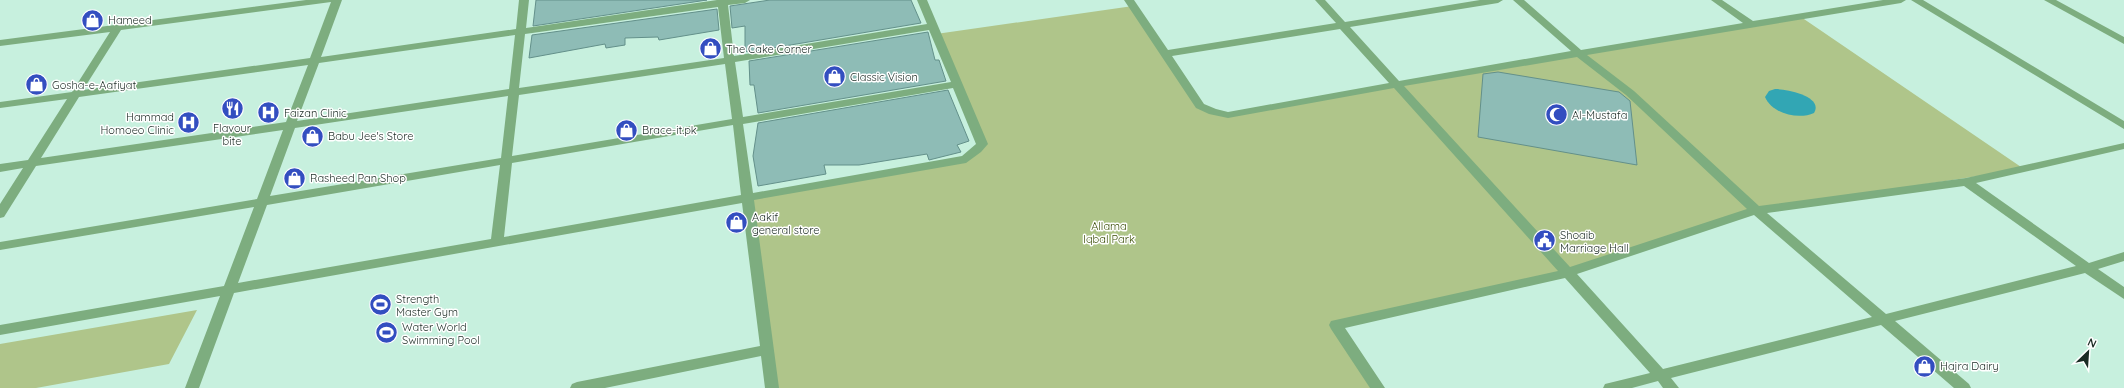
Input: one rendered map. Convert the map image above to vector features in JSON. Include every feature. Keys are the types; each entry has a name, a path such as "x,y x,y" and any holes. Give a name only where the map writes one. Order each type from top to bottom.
{"street":[{"path":"0,43 328,0"},
{"path":"192,388 337,0"},
{"path":"498,241 524,0"},
{"path":"0,105 521,32 722,2 745,0"},
{"path":"0,330 748,196 966,159 982,144 922,0"},
{"path":"1129,0 1200,106 1213,112 1228,115 1397,86 1483,69 1901,0"},
{"path":"1320,0 1672,388"},
{"path":"1165,54 1498,0"},
{"path":"1518,0 1580,54 1630,94 1756,210 1964,388"},
{"path":"1716,0 1752,25"},
{"path":"1916,0 2124,126"},
{"path":"2049,0 2124,41"},
{"path":"722,2 772,388"},
{"path":"0,168 730,60 933,26"},
{"path":"0,214 117,28"},
{"path":"0,246 957,84"},
{"path":"1378,388 1336,325 1567,273 1756,210 1966,182 2124,146"},
{"path":"1966,182 2124,294"},
{"path":"1610,388 2086,268 2124,256"},
{"path":"577,388 767,350"}],"green space":[{"name":"Allama Iqbal Park","path":"1133,6 1200,106 1228,115 1801,17 2024,169 1756,210 1567,273 1336,325 1378,388 773,388 748,196 966,159 982,144 936,34"},
{"path":"197,310 169,364 36,388 0,388 0,344"}],"water":[{"path":"1775,89 1795,92 1809,98 1814,102 1816,107 1814,113 1801,116 1786,114 1774,108 1768,103 1765,97 1769,91"}],"building":[{"path":"536,0 707,0 533,26"},
{"path":"770,0 911,0 921,23 749,52 745,51 745,26 732,28 730,6"},
{"path":"717,9 719,30 659,40 658,37 625,38 625,45 606,48 605,44 529,58 532,35"},
{"path":"928,32 935,60 939,60 946,81 758,113 754,85 750,85 749,61"},
{"name":"Al-Mustafa","path":"1498,72 1619,92 1630,101 1637,165 1478,137 1483,74"},
{"path":"948,90 969,141 957,145 961,152 929,160 927,154 859,165 824,165 826,174 758,186 753,156 758,123"}],"place":[{"name":"Hameed","path":"92,20"},
{"name":"The Cake Corner","path":"710,49"},
{"name":"Classic Vision","path":"834,77"},
{"name":"Gosha-e-Aafiyat","path":"36,85"},
{"name":"Flavour bite","path":"232,108"},
{"name":"Faizan Clinic","path":"268,113"},
{"name":"Al-Mustafa","path":"1556,115"},
{"name":"Hammad Homoeo Clinic","path":"189,123"},
{"name":"Brace-it.pk","path":"627,130"},
{"name":"Babu Jee's Store","path":"313,136"},
{"name":"Rasheed Pan Shop","path":"295,178"},
{"name":"Aakif general store","path":"737,223"},
{"name":"Shoaib Marriage Hall","path":"1545,241"},
{"name":"Strength Master Gym","path":"380,305"},
{"name":"Water World Swimming Pool","path":"387,333"},
{"name":"Hajra Dairy","path":"1924,366"}]}
